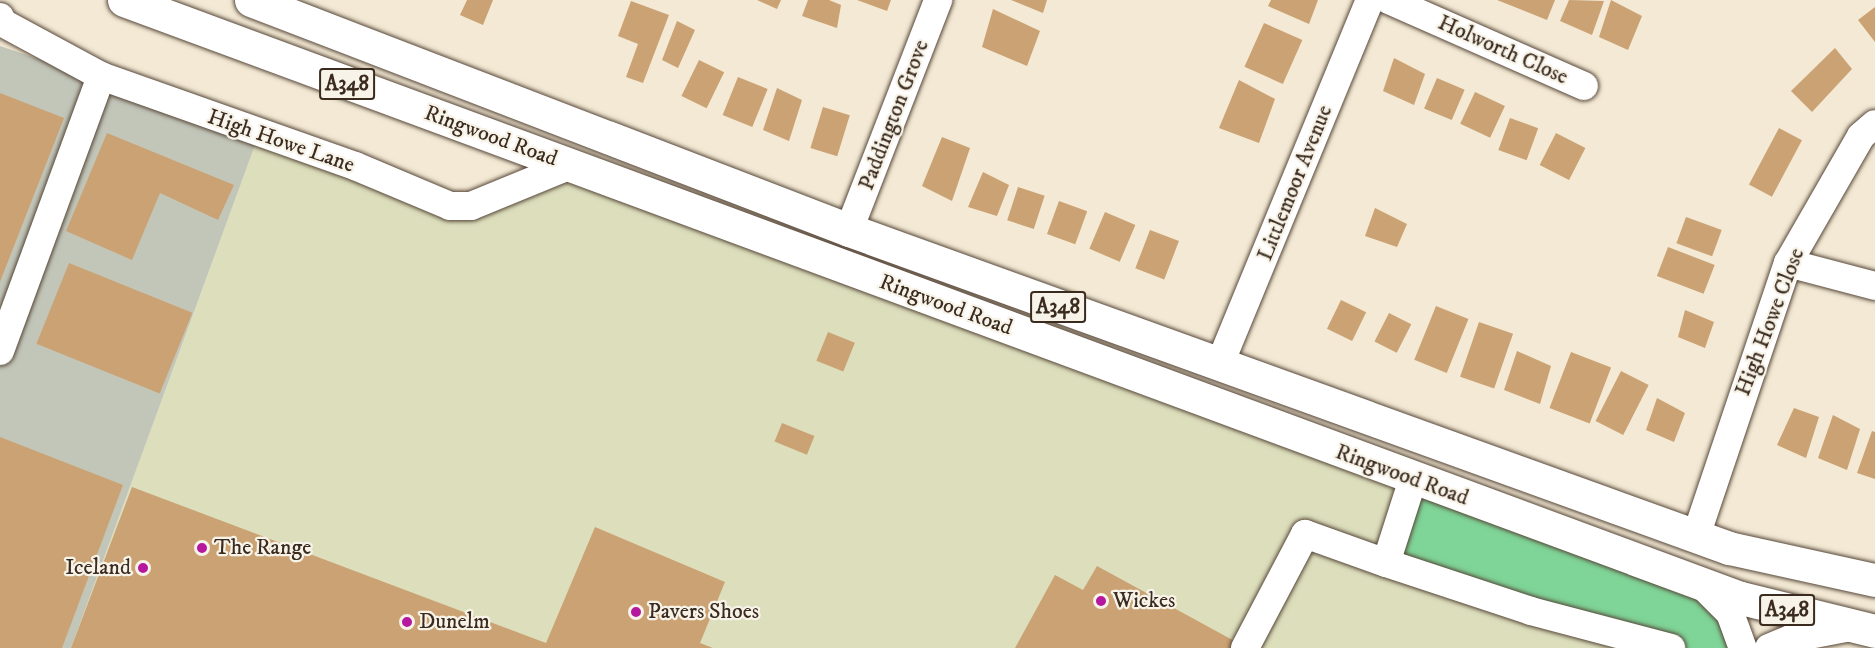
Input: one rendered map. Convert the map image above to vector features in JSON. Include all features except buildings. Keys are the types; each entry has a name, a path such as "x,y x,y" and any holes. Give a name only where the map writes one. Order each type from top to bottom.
{"highway":[{"name":"Ringwood Road","path":"124,0 1701,584 1863,629"},
{"name":"Ringwood Road","path":"251,0 849,230 1219,366 1729,548 1875,580"}],"street":[{"name":"Paddington Grove","path":"849,230 938,0"},
{"name":"Littlemoor Avenue","path":"1219,366 1371,0"},
{"name":"Holworth Close","path":"1389,0 1584,86"},
{"name":"High Howe Lane","path":"1,22 101,76 355,166 450,206 471,206 571,165"},
{"path":"0,351 101,76"},
{"name":"High Howe Close","path":"1696,536 1788,263 1861,136 1875,124"},
{"path":"1788,263 1875,286"},
{"path":"1386,563 1413,479"},
{"path":"1245,648 1305,534 1531,611 1671,648"},
{"path":"1701,584 1730,613 1743,648"},
{"path":"1769,648 1793,638 1863,629"}],"shaded area":[{"path":"0,46 259,134 71,648 0,648"},
{"path":"259,134 451,206 571,165 1413,479 1671,648 71,648"}],"green space":[{"path":"1413,479 1701,584 1743,648 1671,648 1386,563"}],"place":[{"name":"The Range","path":"202,548"},
{"name":"Iceland","path":"143,568"},
{"name":"Wickes","path":"1101,601"},
{"name":"Pavers Shoes","path":"636,612"},
{"name":"Dunelm","path":"407,622"}]}
